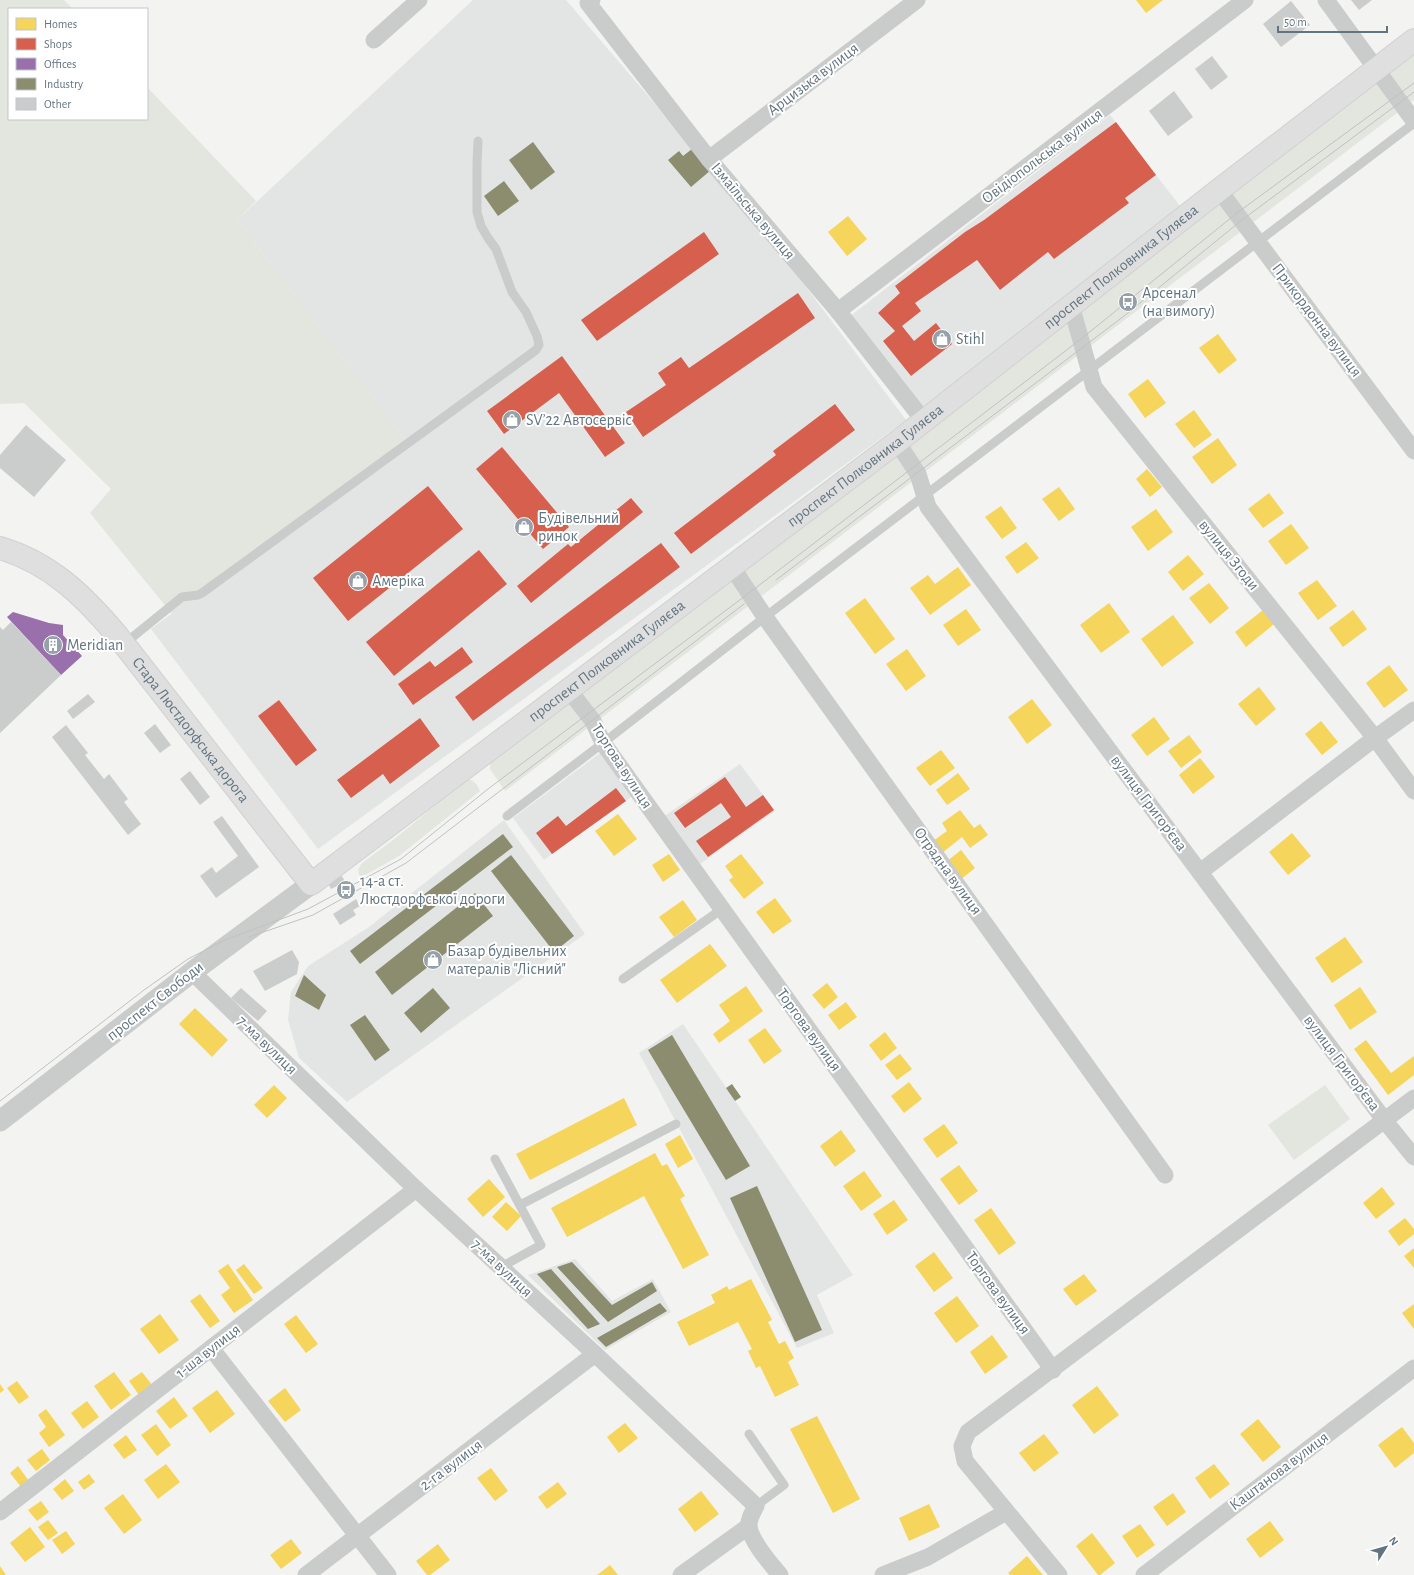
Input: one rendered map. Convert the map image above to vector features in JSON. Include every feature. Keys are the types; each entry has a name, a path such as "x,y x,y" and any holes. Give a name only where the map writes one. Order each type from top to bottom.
{"main road":[{"name":"проспект Полковника Гуляєва","path":"312,884 568,689 897,442 1071,305 1414,40"},
{"name":"Стара Люстдорфська дорога","path":"0,548 18,554 68,583 93,608 124,644 312,884"}],"street":[{"path":"374,40 418,0"},
{"name":"Арцизька вулиця","path":"709,159 917,0"},
{"name":"Овідіопольська вулиця","path":"838,312 1245,0"},
{"path":"1326,0 1414,122"},
{"name":"Ізмаїльська вулиця","path":"588,1 709,159 838,312 924,421"},
{"name":"Прикордонна вулиця","path":"1219,190 1414,451"},
{"name":"вулиця Згоди","path":"1071,305 1094,387 1375,738 1414,791"},
{"name":"вулиця Григор'єва","path":"897,442 918,474 928,507 1385,1121 1414,1157"},
{"name":"Отрадна вулиця","path":"732,567 765,617 1165,1174"},
{"name":"Торгова вулиця","path":"568,689 593,721 603,743 1052,1370"},
{"path":"1200,872 1375,738 1414,710"},
{"name":"проспект Свободи","path":"0,1121 192,972 312,884"},
{"name":"7-ма вулиця","path":"192,972 416,1190 595,1354 756,1506"},
{"path":"1059,1575 965,1461 962,1446 968,1432 1414,1098"},
{"name":"1-ша вулиця","path":"0,1512 416,1190"},
{"path":"211,1348 388,1575"},
{"name":"2-га вулиця","path":"306,1575 595,1354"},
{"name":"Каштанова вулиця","path":"1144,1575 1414,1368"},
{"path":"756,1506 751,1516 749,1526 756,1543 767,1561 780,1575"},
{"path":"883,1575 928,1557 1006,1512"},
{"path":"681,1575 749,1526"}],"lane":[{"path":"507,816 765,617 1414,122"},
{"path":"124,644 182,597 198,595 536,350 539,345 538,336 526,312 512,292 496,249 488,238 477,212 478,141"},
{"path":"623,979 722,909"},
{"path":"520,1206 676,1124"},
{"path":"495,1159 541,1245 501,1267"},
{"path":"749,1434 784,1485 756,1506"}],"shaded area":[{"path":"0,0 64,0 72,8 8,8 8,120 148,120 148,88 256,201 237,220 405,440 172,614 90,513 111,489 24,403 0,404"},
{"name":"Будівельний ринок","path":"473,0 566,0 773,243 906,420 318,849 151,629 405,440 237,220"},
{"path":"1414,50 1414,100 505,791 490,769 490,761"},
{"path":"1110,115 1183,210 921,410 849,317"},
{"path":"604,750 634,795 544,860 513,818"},
{"path":"740,764 775,811 700,864 663,817"},
{"path":"466,780 472,780 480,791 399,856 360,878 358,870 361,864 397,837"},
{"name":"Базар будівельних матералів \"Лісний\"","path":"504,820 585,934 347,1102 299,1058 288,1020 291,992 308,966 369,927"},
{"path":"683,1024 853,1275 817,1295 834,1333 797,1348 639,1053"},
{"path":"1325,1085 1350,1119 1294,1160 1268,1125"},
{"path":"575,1259 612,1301 653,1279 671,1312 605,1350 528,1275"}],"building: Homes":[{"path":"1136,0 1163,0 1146,13"},
{"path":"848,216 867,239 847,256 828,232"},
{"path":"1218,334 1237,360 1219,374 1199,348"},
{"path":"1148,379 1166,403 1145,418 1128,394"},
{"path":"1194,410 1212,435 1194,448 1175,424"},
{"path":"1218,438 1237,465 1212,484 1192,457"},
{"path":"1147,469 1162,487 1150,497 1136,479"},
{"path":"1059,487 1075,509 1059,521 1042,499"},
{"path":"1269,493 1284,513 1263,528 1248,509"},
{"path":"1001,506 1017,528 1002,539 985,517"},
{"path":"1156,509 1173,532 1148,551 1131,527"},
{"path":"1291,524 1309,548 1286,565 1268,541"},
{"path":"1026,542 1039,558 1017,574 1005,557"},
{"path":"1188,555 1204,574 1183,591 1168,572"},
{"path":"958,567 971,585 930,615 910,588 928,575 935,584"},
{"path":"1317,580 1337,606 1318,620 1298,593"},
{"path":"1209,583 1229,608 1210,624 1189,598"},
{"path":"865,598 895,639 875,654 845,613"},
{"path":"1109,603 1130,632 1101,653 1080,625"},
{"path":"966,609 981,630 958,646 943,625"},
{"path":"1263,610 1274,624 1246,647 1235,632"},
{"path":"1353,610 1367,629 1343,647 1329,628"},
{"path":"1173,615 1194,643 1162,667 1141,639"},
{"path":"907,649 926,676 906,691 886,664"},
{"path":"1389,665 1408,690 1384,708 1366,683"},
{"path":"1259,687 1276,709 1256,726 1238,704"},
{"path":"1032,699 1052,725 1027,744 1008,717"},
{"path":"1154,717 1170,739 1147,756 1131,735"},
{"path":"1321,721 1338,742 1322,755 1305,734"},
{"path":"1189,735 1202,752 1181,768 1168,751"},
{"path":"941,750 955,768 930,786 916,768"},
{"path":"1200,758 1215,777 1193,794 1179,775"},
{"path":"958,773 970,789 947,805 936,790"},
{"path":"960,810 974,828 980,824 988,835 970,848 962,837 942,853 933,841 947,831 942,823"},
{"path":"618,814 637,839 614,856 595,831"},
{"path":"1292,833 1311,856 1288,875 1269,852"},
{"path":"961,850 975,868 960,880 946,862"},
{"path":"669,854 680,870 663,882 652,865"},
{"path":"741,854 764,883 744,899 729,880 733,877 725,866"},
{"path":"775,898 792,921 773,934 756,912"},
{"path":"683,900 697,920 674,937 659,917"},
{"path":"1345,937 1363,962 1332,983 1315,958"},
{"path":"710,944 727,966 677,1003 660,980"},
{"path":"827,983 838,997 824,1009 812,995"},
{"path":"746,986 763,1011 719,1043 713,1034 730,1021 719,1005"},
{"path":"1360,987 1377,1012 1350,1030 1334,1005"},
{"path":"846,1002 857,1017 839,1030 828,1015"},
{"path":"195,1008 228,1040 212,1057 179,1024"},
{"path":"765,1028 782,1051 764,1064 748,1040"},
{"path":"885,1032 897,1048 881,1061 869,1045"},
{"path":"1366,1040 1391,1073 1414,1056 1414,1075 1388,1095 1354,1049"},
{"path":"900,1054 912,1069 897,1080 885,1065"},
{"path":"909,1082 922,1099 904,1113 891,1096"},
{"path":"274,1085 287,1098 267,1118 254,1105"},
{"path":"624,1098 637,1125 530,1180 516,1154"},
{"path":"944,1124 958,1143 937,1158 923,1139"},
{"path":"841,1130 856,1151 835,1167 820,1146"},
{"path":"680,1135 693,1159 678,1168 665,1144"},
{"path":"655,1153 662,1166 667,1164 685,1196 680,1199 709,1255 683,1269 644,1196 567,1237 551,1208"},
{"path":"959,1165 978,1191 959,1205 940,1179"},
{"path":"864,1171 882,1196 861,1211 843,1186"},
{"path":"489,1179 505,1197 483,1217 467,1199"},
{"path":"1382,1187 1395,1204 1376,1219 1363,1203"},
{"path":"894,1200 908,1220 887,1235 873,1214"},
{"path":"506,1202 521,1216 507,1231 492,1217"},
{"path":"991,1208 1016,1243 999,1255 974,1220"},
{"path":"1405,1218 1414,1229 1414,1234 1399,1246 1388,1231"},
{"path":"1414,1248 1414,1268 1404,1256"},
{"path":"934,1252 953,1278 934,1292 915,1266"},
{"path":"228,1264 253,1300 234,1313 221,1295 230,1288 218,1271"},
{"path":"244,1264 263,1288 254,1294 236,1270"},
{"path":"1084,1274 1097,1291 1076,1306 1063,1289"},
{"path":"751,1279 772,1320 768,1322 779,1344 785,1341 794,1358 788,1362 799,1385 775,1397 760,1366 756,1368 748,1351 752,1349 738,1322 689,1346 677,1322 715,1303 711,1295 727,1286 729,1290"},
{"path":"200,1294 220,1321 210,1328 190,1301"},
{"path":"957,1296 979,1326 956,1343 934,1313"},
{"path":"1414,1304 1414,1329 1402,1313"},
{"path":"160,1314 179,1340 159,1354 140,1329"},
{"path":"296,1315 318,1344 306,1353 284,1324"},
{"path":"992,1335 1008,1357 985,1374 970,1352"},
{"path":"114,1372 131,1395 111,1410 94,1386"},
{"path":"142,1372 152,1385 139,1395 129,1381"},
{"path":"17,1381 29,1397 19,1404 7,1388"},
{"path":"0,1384 4,1390 0,1393"},
{"path":"1097,1386 1119,1415 1094,1434 1072,1405"},
{"path":"285,1388 301,1410 285,1422 268,1401"},
{"path":"217,1390 235,1414 210,1433 192,1408"},
{"path":"174,1397 188,1416 170,1429 156,1411"},
{"path":"87,1401 99,1417 83,1429 71,1413"},
{"path":"46,1409 65,1435 49,1447 39,1433 46,1427 38,1415"},
{"path":"817,1416 860,1499 833,1513 790,1429"},
{"path":"1258,1419 1281,1447 1263,1462 1240,1434"},
{"path":"625,1423 638,1438 619,1453 607,1437"},
{"path":"156,1424 171,1445 157,1456 141,1435"},
{"path":"1402,1427 1414,1443 1414,1453 1395,1468 1378,1445"},
{"path":"1044,1434 1059,1453 1034,1472 1019,1453"},
{"path":"126,1435 137,1450 124,1459 113,1445"},
{"path":"42,1449 50,1460 36,1471 27,1460"},
{"path":"166,1464 180,1482 158,1499 144,1480"},
{"path":"1214,1464 1230,1484 1210,1499 1195,1478"},
{"path":"18,1466 29,1481 21,1487 10,1473"},
{"path":"491,1468 508,1491 495,1501 477,1478"},
{"path":"89,1474 95,1482 84,1490 78,1482"},
{"path":"65,1479 74,1491 62,1500 53,1489"},
{"path":"558,1482 567,1494 547,1509 538,1497"},
{"path":"701,1491 719,1514 695,1532 678,1509"},
{"path":"1173,1493 1186,1512 1167,1526 1153,1507"},
{"path":"123,1494 142,1520 124,1534 104,1508"},
{"path":"41,1501 49,1512 37,1521 28,1510"},
{"path":"929,1504 940,1527 909,1541 899,1518"},
{"path":"48,1520 58,1533 48,1540 38,1527"},
{"path":"1270,1521 1284,1540 1260,1558 1246,1539"},
{"path":"1140,1524 1155,1545 1137,1558 1122,1536"},
{"path":"30,1527 45,1547 25,1562 10,1543"},
{"path":"66,1531 75,1544 62,1554 52,1540"},
{"path":"1092,1533 1115,1563 1100,1575 1098,1575 1076,1546"},
{"path":"291,1539 302,1553 281,1569 270,1555"},
{"path":"438,1544 450,1560 430,1575 427,1575 416,1561"},
{"path":"1027,1556 1043,1575 1010,1575 1008,1573"},
{"path":"610,1565 618,1575 597,1575"},
{"path":"0,1566 6,1575 0,1575"}],"building: Shops":[{"path":"1116,122 1156,175 1125,198 1129,203 1054,259 1048,252 1000,290 977,260 915,303 921,311 902,326 914,341 936,323 952,344 911,376 883,341 895,331 878,313 900,293 895,286 965,232 984,220"},
{"path":"704,232 719,254 597,341 581,320"},
{"path":"798,293 815,318 643,437 626,412 666,385 658,373 681,357 689,368"},
{"path":"562,356 625,443 605,457 559,393 504,434 487,411"},
{"path":"835,404 855,430 691,554 674,533 776,455 773,451"},
{"path":"502,447 569,527 543,549 476,469"},
{"path":"428,486 463,529 348,621 313,578"},
{"path":"631,498 643,512 531,603 517,586 568,544 571,547"},
{"path":"661,543 680,567 473,721 455,697"},
{"path":"479,550 507,584 394,676 366,642"},
{"path":"462,647 473,662 413,705 398,684 430,661 435,667"},
{"path":"279,700 317,750 296,766 258,716"},
{"path":"420,718 440,746 390,784 383,774 351,798 337,780"},
{"path":"725,777 746,807 763,795 774,810 708,857 696,841 731,817 721,803 685,828 674,813"},
{"path":"616,788 626,801 552,854 536,833 558,816 566,826"}],"building: Offices":[{"name":"Meridian","path":"13,612 49,623 63,625 63,635 82,656 61,675 7,617"}],"building: Industry":[{"path":"533,142 555,172 531,190 509,160"},
{"path":"692,149 711,170 691,187 668,160 679,151 683,156"},
{"path":"504,181 519,201 498,216 484,196"},
{"path":"503,834 513,847 360,964 350,951"},
{"path":"511,855 574,936 554,952 491,871"},
{"path":"475,893 493,916 392,995 375,972"},
{"path":"304,975 326,995 319,1010 295,996"},
{"path":"433,988 450,1008 421,1033 404,1013"},
{"path":"365,1015 390,1050 375,1061 350,1025"},
{"path":"672,1035 750,1166 726,1180 648,1050"},
{"path":"732,1084 741,1097 735,1101 726,1088"},
{"path":"757,1186 822,1330 795,1342 730,1198"},
{"path":"572,1262 612,1305 652,1282 657,1291 608,1322 557,1267"},
{"path":"551,1269 600,1324 588,1329 537,1274"},
{"path":"660,1303 667,1311 606,1347 597,1338"}],"building: Other":[{"path":"1351,0 1372,0 1359,10"},
{"path":"1291,1 1310,25 1281,47 1263,24"},
{"path":"1212,56 1228,77 1211,90 1195,69"},
{"path":"1174,91 1193,117 1168,136 1149,111"},
{"path":"26,425 66,460 34,497 0,468 0,455"},
{"path":"11,622 61,675 0,733 0,627 3,630"},
{"path":"88,694 95,702 73,719 67,711"},
{"path":"155,724 171,745 160,753 144,733"},
{"path":"66,725 88,753 85,755 104,779 109,774 128,799 124,802 141,824 128,835 52,737"},
{"path":"190,771 210,797 200,805 180,779"},
{"path":"222,816 259,867 216,898 200,876 212,867 216,873 238,856 213,822"},
{"path":"342,876 345,882 331,889 328,883"},
{"path":"356,899 360,906 353,910 356,915 340,925 333,914"},
{"path":"292,950 299,962 297,974 265,991 253,971"},
{"path":"241,988 267,1011 258,1021 231,998"}],"tram line":[{"path":"0,1101 144,990 188,959 225,940 308,909 401,859 488,789 749,593 1081,339 1237,213 1414,83"},
{"path":"776,580 1124,316 1242,220 1414,92"},
{"path":"249,937 313,915 406,863 744,604"}],"place":[{"name":"Арсенал (на вимогу)","path":"1128,302"},
{"name":"Stihl","path":"942,339"},
{"name":"SV’22 Автосервіс","path":"512,420"},
{"name":"Будівельний ринок","path":"524,527"},
{"name":"Амеріка","path":"358,581"},
{"name":"Meridian","path":"53,645"},
{"name":"14-а ст. Люстдорфської дороги","path":"346,890"},
{"name":"Базар будівельних матералів \"Лісний\"","path":"433,960"}]}
